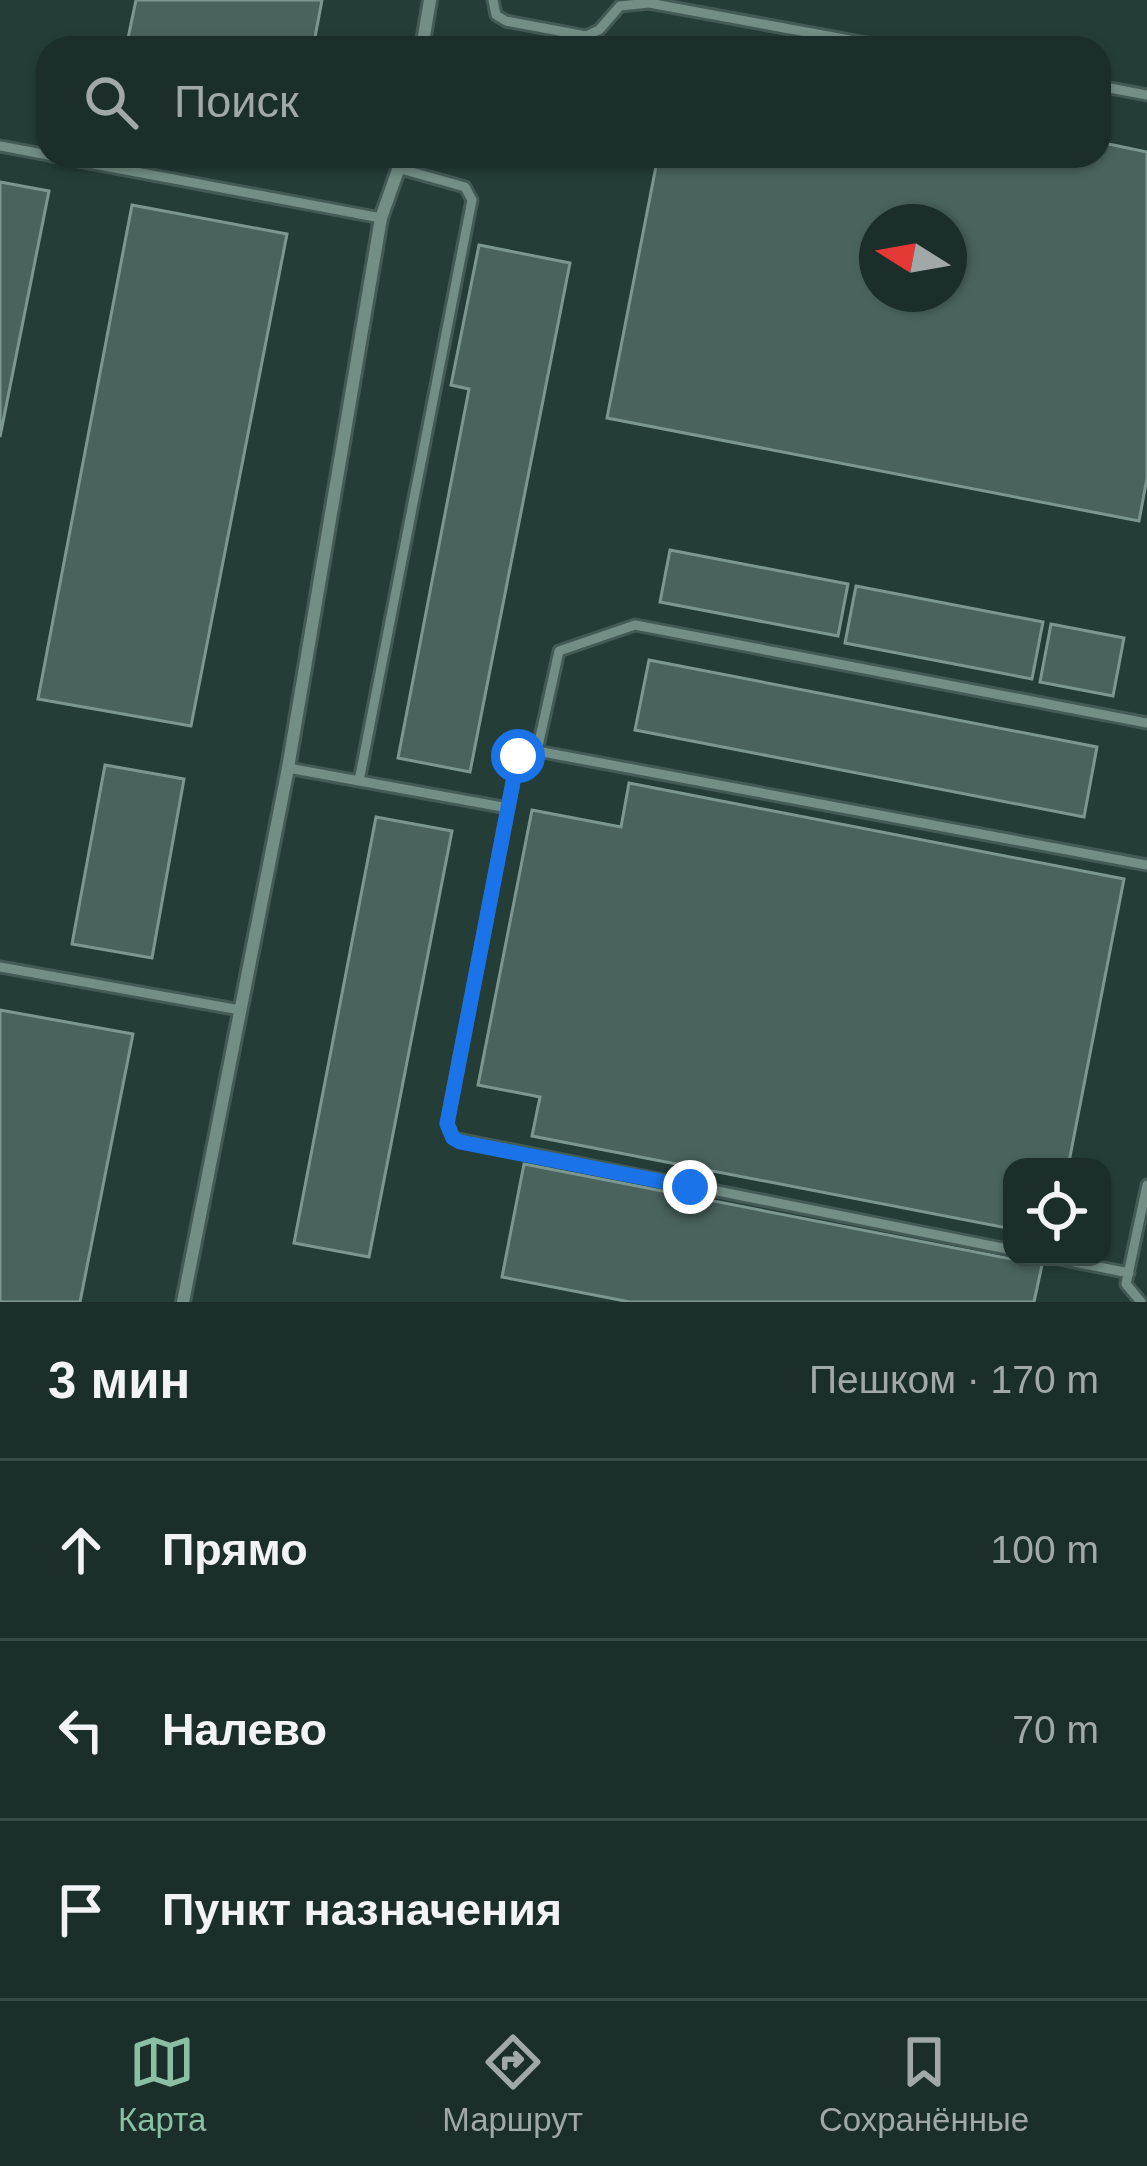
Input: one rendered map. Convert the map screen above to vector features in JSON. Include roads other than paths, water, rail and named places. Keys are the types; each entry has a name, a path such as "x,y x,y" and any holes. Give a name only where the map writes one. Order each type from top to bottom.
{"street":[{"path":"424,36 430,0"},
{"path":"183,1302 288,768 381,218 400,168"}],"lane":[{"path":"493,0 496,15 506,21 586,36 599,30 620,6 649,3 828,36"},
{"path":"1111,88 1147,95"},
{"path":"0,146 36,153"},
{"path":"114,168 381,218"},
{"path":"359,781 472,200 465,187 417,168"},
{"path":"537,751 559,651 635,625 1147,723"},
{"path":"1003,1248 453,1138 447,1124 518,756 526,750 537,751 1147,866"},
{"path":"288,768 508,808"},
{"path":"0,967 240,1010"},
{"path":"1141,1302 1126,1284 1147,1185"},
{"path":"1094,1266 1129,1273"}]}
